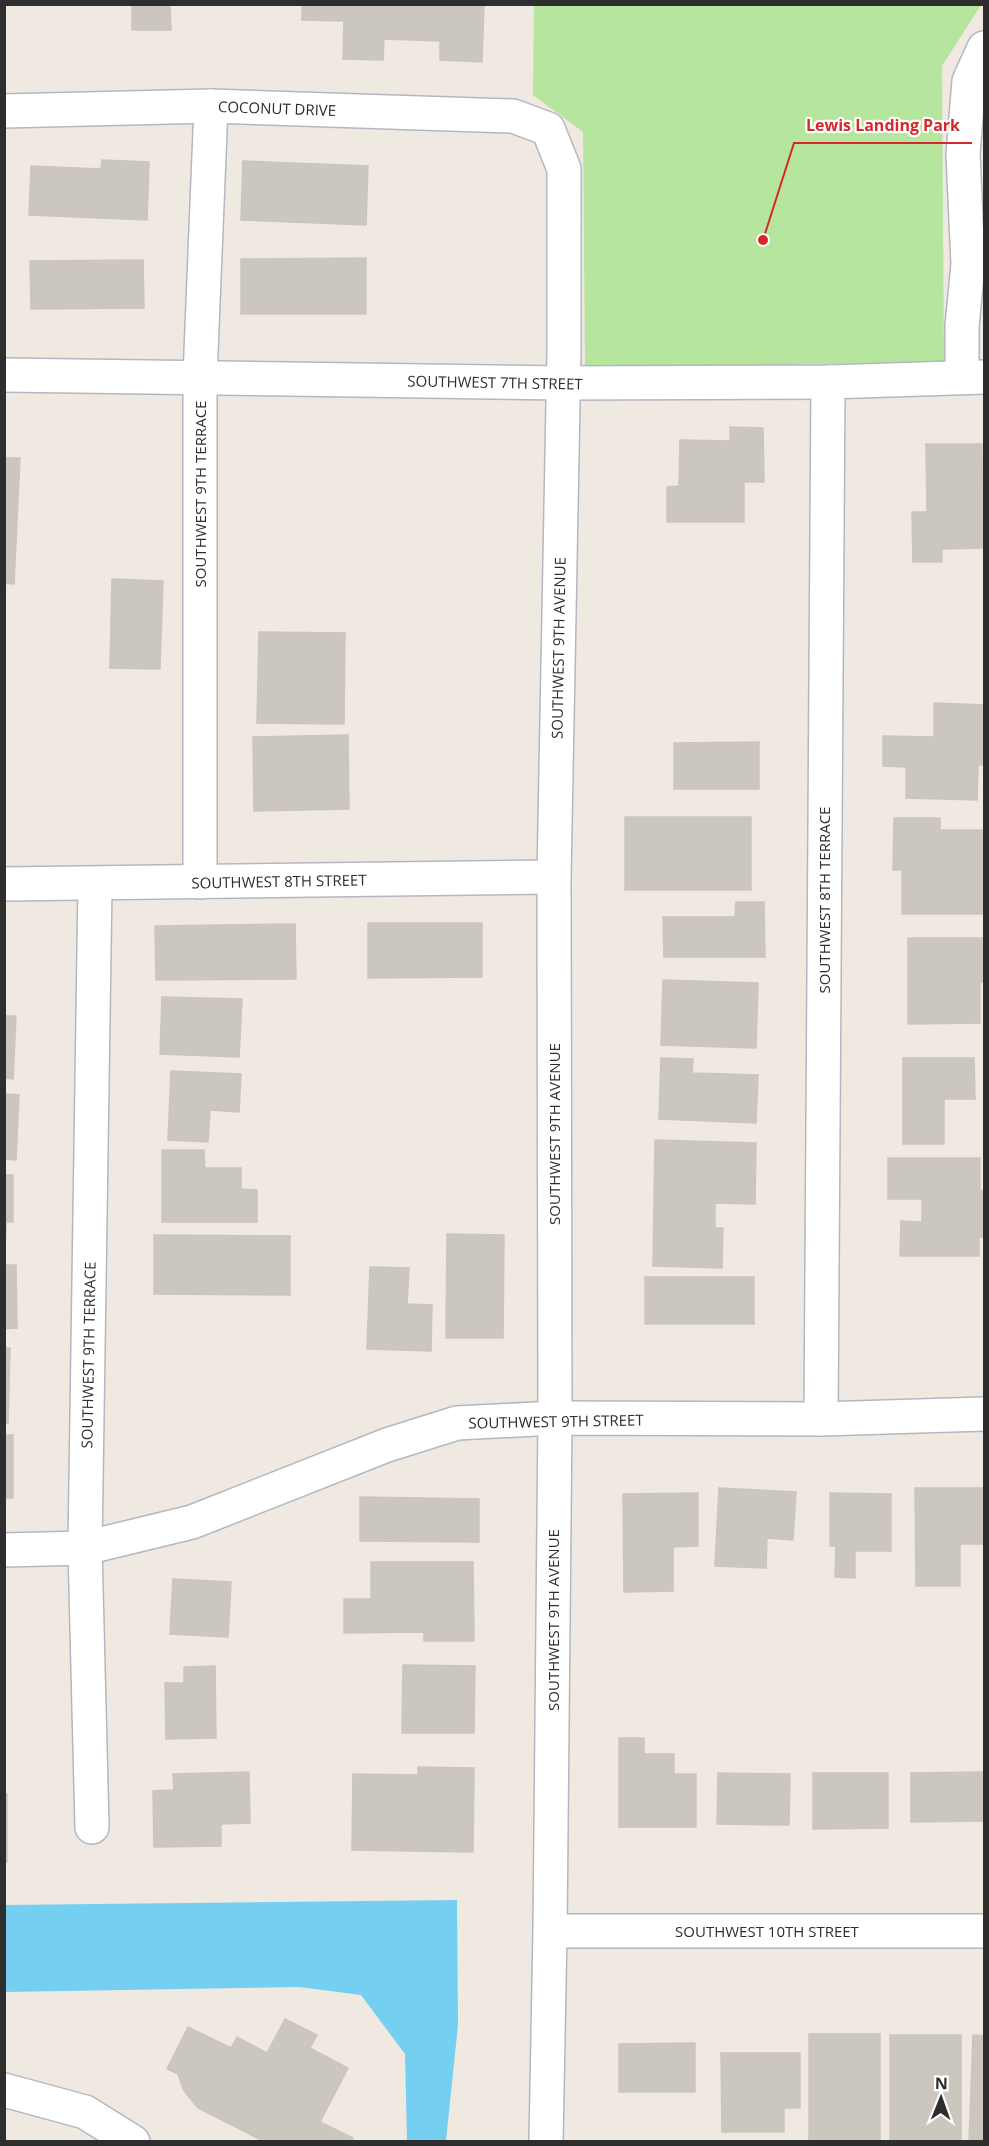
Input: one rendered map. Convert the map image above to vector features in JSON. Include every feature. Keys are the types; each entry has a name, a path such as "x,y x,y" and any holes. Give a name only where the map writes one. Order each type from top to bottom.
{"street":[{"path":"973,377 962,326 968,264 963,154 969,81 984,48"},
{"name":"COCONUT DRIVE","path":"4,111 211,106 513,116 548,129"},
{"name":"SOUTHWEST 9TH TERRACE","path":"200,882 200,377 211,106"},
{"name":"SOUTHWEST 9TH AVENUE","path":"546,2142 555,1418 554,878 564,383 564,169 548,129"},
{"name":"SOUTHWEST 7TH STREET","path":"4,375 564,383 828,382 973,377"},
{"name":"SOUTHWEST 8TH TERRACE","path":"821,1419 828,382"},
{"name":"SOUTHWEST 8TH STREET","path":"4,884 554,878"},
{"name":"SOUTHWEST 9TH TERRACE","path":"92,1827 85,1548 95,884"},
{"name":"SOUTHWEST 9TH STREET","path":"4,1550 85,1548 192,1522 387,1445 456,1424 555,1418 821,1419 984,1414"},
{"name":"SOUTHWEST 10TH STREET","path":"550,1931 984,1931"},
{"path":"4,2090 85,2112 133,2142"}],"green space":[{"path":"534,5 981,5 942,66 944,363 585,367 583,132 533,95"}],"water":[{"path":"457,1900 458,2025 446,2141 407,2141 405,2054 361,1995 299,1987 5,1992 5,1905"}],"building":[{"path":"132,4 170,4 171,30 132,30"},
{"path":"302,4 484,4 482,62 440,60 440,41 384,39 383,60 343,59 344,21 302,20"},
{"path":"102,160 149,162 147,220 29,215 31,166 101,169"},
{"path":"243,161 368,166 366,225 241,220"},
{"path":"366,258 366,314 241,314 241,259"},
{"path":"143,260 144,308 31,309 30,261"},
{"path":"730,427 763,428 764,482 744,482 744,522 667,522 667,487 679,486 680,440 730,441"},
{"path":"926,444 982,444 983,548 942,549 942,562 913,562 912,512 927,512"},
{"path":"4,458 20,458 14,584 4,583"},
{"path":"112,579 163,581 160,669 110,668"},
{"path":"259,632 345,633 344,724 257,723"},
{"path":"934,703 984,705 984,765 978,765 977,800 906,798 906,767 883,766 883,736 934,737"},
{"path":"348,735 349,809 254,811 253,737"},
{"path":"759,742 759,789 674,789 674,743"},
{"path":"625,817 751,817 751,890 625,890"},
{"path":"894,818 940,818 940,830 984,830 984,914 902,914 902,870 893,870"},
{"path":"736,902 764,902 765,957 664,957 663,917 735,917"},
{"path":"368,923 482,923 482,977 368,978"},
{"path":"295,924 296,979 156,980 155,926"},
{"path":"908,938 984,938 984,982 980,982 980,1023 908,1024"},
{"path":"663,980 758,983 756,1048 661,1045"},
{"path":"162,997 242,999 239,1057 160,1054"},
{"path":"4,1016 16,1016 13,1079 4,1078"},
{"path":"661,1058 693,1059 692,1073 758,1075 756,1123 659,1119"},
{"path":"903,1058 974,1058 975,1099 944,1099 944,1144 903,1144"},
{"path":"171,1071 241,1074 239,1112 210,1110 208,1142 168,1140"},
{"path":"4,1094 19,1095 16,1160 4,1159"},
{"path":"655,1140 756,1143 755,1204 715,1203 715,1228 723,1228 722,1268 653,1266"},
{"path":"162,1150 204,1150 205,1168 241,1168 241,1189 257,1190 257,1222 162,1222"},
{"path":"888,1158 980,1158 980,1190 984,1191 984,1237 979,1237 979,1256 900,1256 901,1221 922,1222 922,1199 888,1199"},
{"path":"4,1175 13,1175 13,1222 6,1222 5,1248"},
{"path":"447,1234 504,1235 503,1338 446,1338"},
{"path":"154,1235 290,1236 290,1295 154,1294"},
{"path":"4,1265 16,1265 17,1328 4,1329"},
{"path":"370,1267 409,1268 407,1304 432,1305 431,1351 367,1349"},
{"path":"645,1277 754,1277 754,1324 645,1324"},
{"path":"4,1348 10,1348 8,1423 4,1423"},
{"path":"4,1435 13,1435 13,1498 4,1498"},
{"path":"719,1488 796,1492 793,1540 767,1538 766,1568 715,1566"},
{"path":"915,1488 984,1488 984,1544 960,1544 960,1586 916,1586"},
{"path":"698,1493 698,1546 673,1547 673,1591 624,1592 623,1494"},
{"path":"830,1493 891,1494 891,1551 855,1551 855,1578 835,1577 836,1546 830,1546"},
{"path":"360,1497 479,1499 479,1542 360,1541"},
{"path":"371,1562 473,1562 474,1641 424,1641 424,1632 344,1633 344,1599 371,1599"},
{"path":"173,1579 231,1582 228,1637 170,1634"},
{"path":"403,1665 475,1666 474,1733 402,1733"},
{"path":"215,1666 216,1738 166,1739 165,1683 184,1683 184,1667"},
{"path":"619,1738 644,1738 644,1754 674,1754 674,1774 696,1774 696,1827 619,1827"},
{"path":"418,1767 474,1768 473,1852 352,1850 353,1774 418,1775"},
{"path":"249,1772 250,1823 221,1824 221,1846 154,1847 153,1791 174,1790 173,1774"},
{"path":"983,1772 983,1821 911,1822 911,1773"},
{"path":"718,1773 790,1774 789,1825 717,1824"},
{"path":"813,1773 888,1773 888,1828 813,1829"},
{"path":"4,1794 7,1794 7,1862 4,1862"},
{"path":"285,2019 317,2035 310,2048 348,2068 320,2122 353,2138 351,2142 265,2142 198,2108 184,2091 178,2074 167,2069 188,2027 231,2048 237,2037 267,2053"},
{"path":"809,2034 880,2034 880,2142 809,2142"},
{"path":"890,2035 961,2035 961,2142 890,2142"},
{"path":"973,2035 984,2036 984,2142 969,2142"},
{"path":"695,2043 695,2092 619,2092 619,2044"},
{"path":"721,2053 800,2053 800,2108 784,2108 784,2132 722,2132"}],"place":[{"name":"Lewis Landing Park","path":"763,240"}]}
